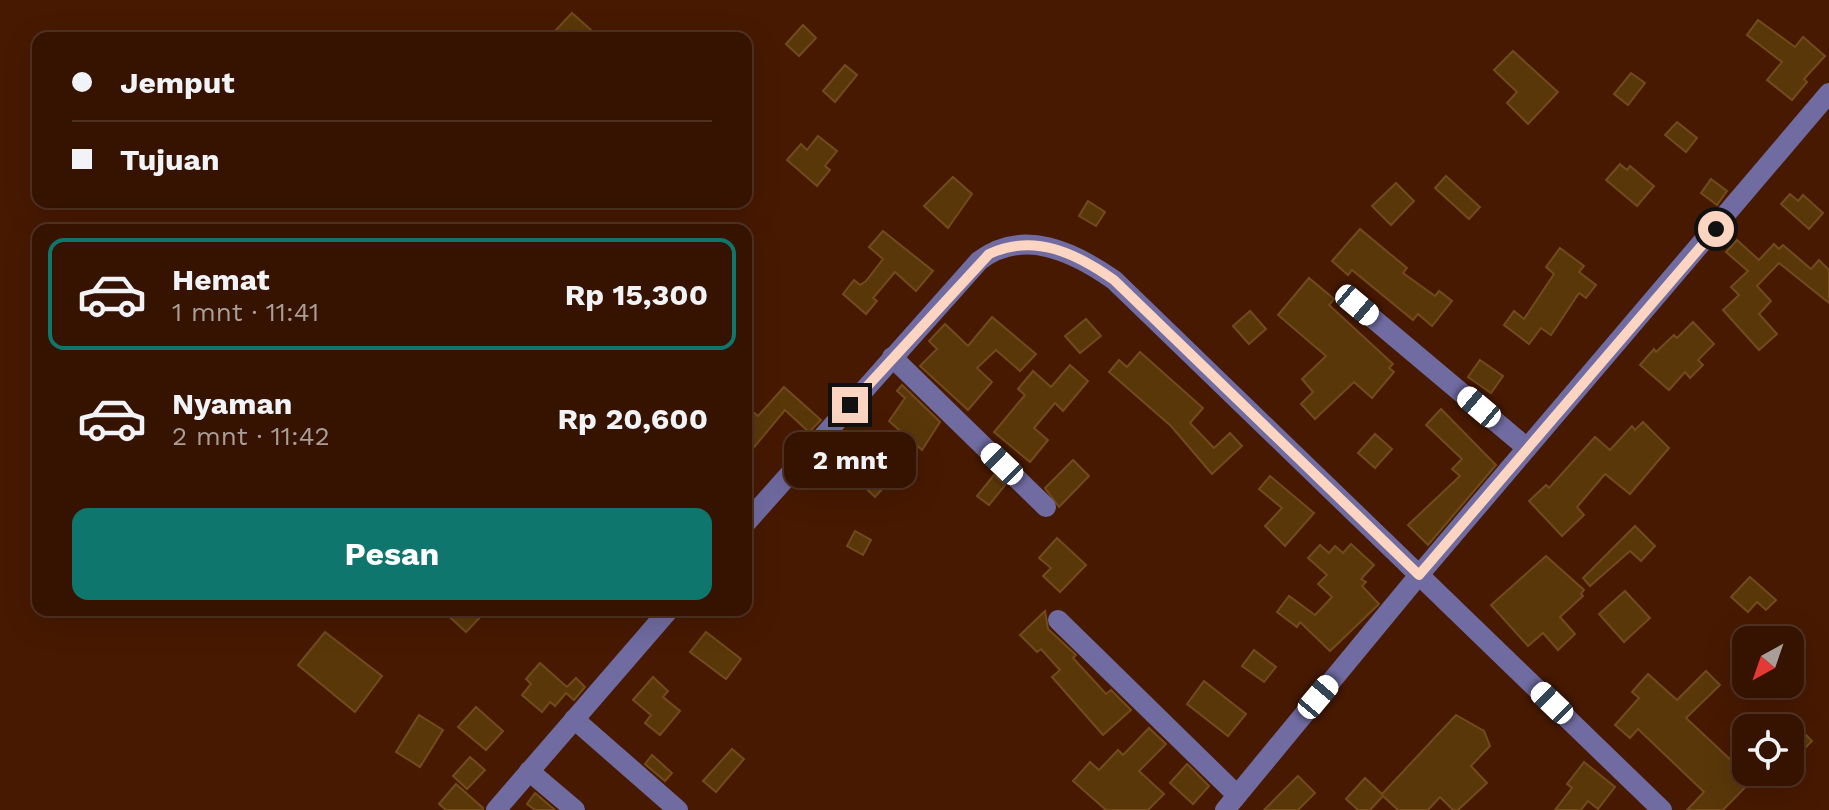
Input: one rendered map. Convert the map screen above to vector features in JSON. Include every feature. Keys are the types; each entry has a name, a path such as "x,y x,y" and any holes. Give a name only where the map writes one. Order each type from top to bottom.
{"street":[{"path":"1058,620 1231,802 1419,575 1829,93"},
{"path":"752,516 892,357 989,254 1016,245 1034,244 1064,251 1114,280 1662,810"},
{"path":"1357,305 1527,448"},
{"path":"892,357 1046,507"},
{"path":"496,810 664,616"},
{"path":"574,719 678,810"},
{"path":"529,771 575,810"}],"building":[{"path":"572,13 593,32 556,32"},
{"path":"1758,20 1795,47 1803,37 1825,56 1804,79 1807,82 1792,100 1767,80 1782,62 1747,35"},
{"path":"803,25 816,38 799,56 786,44"},
{"path":"1513,51 1558,92 1528,124 1507,103 1517,92 1494,70"},
{"path":"845,65 857,75 835,102 823,91"},
{"path":"1631,73 1645,83 1628,105 1614,94"},
{"path":"1677,122 1697,138 1686,152 1665,135"},
{"path":"818,136 837,151 825,166 830,170 817,186 787,160 801,144 807,150"},
{"path":"1620,164 1627,170 1630,166 1654,186 1637,206 1606,180"},
{"path":"1446,176 1480,207 1469,219 1435,188"},
{"path":"953,177 972,194 948,228 924,206"},
{"path":"1711,179 1727,191 1717,205 1701,193"},
{"path":"1396,183 1414,201 1391,225 1372,206"},
{"path":"1790,194 1798,201 1803,195 1823,213 1809,229 1781,204"},
{"path":"1088,201 1105,212 1096,226 1079,216"},
{"path":"1360,229 1407,268 1403,273 1435,296 1439,291 1452,301 1432,326 1418,314 1413,320 1352,270 1348,275 1332,261"},
{"path":"883,231 933,271 916,291 895,272 873,298 877,301 866,314 843,294 854,280 860,285 866,281 883,259 869,247"},
{"path":"1737,240 1759,260 1774,244 1779,249 1783,245 1811,269 1819,260 1829,270 1829,303 1779,263 1757,286 1771,301 1759,314 1777,334 1759,350 1723,310 1739,295 1731,287 1748,271 1726,252"},
{"path":"1560,248 1584,266 1579,272 1596,285 1586,298 1579,293 1551,335 1541,328 1529,344 1504,325 1514,311 1524,319 1554,274 1546,267"},
{"path":"1309,278 1334,299 1329,305 1393,364 1389,368 1394,372 1372,398 1354,382 1315,419 1301,404 1313,392 1302,379 1326,356 1278,315"},
{"path":"1250,311 1266,329 1249,344 1233,326"},
{"path":"992,317 1036,354 1020,371 996,350 977,368 992,382 968,410 920,366 937,349 929,341 945,324 968,346"},
{"path":"1086,319 1101,336 1080,353 1065,336"},
{"path":"1693,322 1714,344 1698,360 1703,365 1690,378 1685,372 1669,390 1640,365 1654,349 1656,352 1674,335 1677,338"},
{"path":"1140,352 1203,408 1190,423 1214,448 1230,433 1242,446 1212,474 1171,426 1109,372 1119,360 1127,367"},
{"path":"1480,360 1503,376 1491,393 1468,377"},
{"path":"1070,365 1088,381 1063,411 1055,403 1034,428 1048,440 1030,462 994,432 1025,395 1018,389 1033,371 1051,387"},
{"path":"902,385 940,422 922,450 889,421 905,398 897,391"},
{"path":"784,387 821,420 809,432 785,410 752,450 752,411 758,416"},
{"path":"1441,409 1496,465 1428,545 1408,525 1460,476 1452,469 1462,459 1426,425"},
{"path":"1643,422 1669,448 1630,494 1605,474 1577,507 1584,515 1562,536 1529,501 1546,485 1549,488 1595,437 1610,450 1632,426 1635,430"},
{"path":"1375,434 1392,449 1375,468 1358,453"},
{"path":"867,454 892,478 875,497 849,472"},
{"path":"1073,460 1089,476 1059,507 1045,488"},
{"path":"994,475 1005,485 989,505 977,496"},
{"path":"1270,476 1314,513 1285,546 1265,526 1282,508 1259,489"},
{"path":"1635,526 1655,546 1641,561 1630,551 1590,586 1583,578"},
{"path":"855,531 871,540 863,555 847,546"},
{"path":"1057,538 1086,565 1060,592 1043,576 1051,568 1039,558"},
{"path":"1351,544 1374,565 1361,579 1366,582 1362,586 1379,604 1330,651 1300,622 1297,627 1277,612 1289,596 1315,615 1332,597 1318,584 1327,575 1308,558 1320,545 1329,553 1335,546 1343,553"},
{"path":"1546,556 1584,590 1583,596 1560,617 1575,634 1558,650 1543,633 1528,646 1491,605"},
{"path":"1750,577 1776,600 1766,610 1757,602 1748,612 1731,597"},
{"path":"1625,591 1650,618 1624,642 1599,614"},
{"path":"1045,611 1048,629 1076,655 1073,658 1106,694 1111,690 1131,710 1103,735 1052,677 1060,670 1041,649 1037,652 1020,635"},
{"path":"449,616 481,616 466,632"},
{"path":"325,632 382,676 355,712 298,665"},
{"path":"706,632 741,659 726,679 690,652"},
{"path":"1254,650 1276,667 1264,682 1242,666"},
{"path":"540,663 567,687 576,678 585,687 574,700 566,693 555,706 550,702 542,712 522,695 531,684 526,679"},
{"path":"1706,671 1720,685 1686,718 1732,761 1732,786 1746,786 1723,810 1687,810 1704,792 1638,729 1630,738 1615,725 1639,698 1632,692 1648,674 1677,700"},
{"path":"653,677 668,691 663,697 680,711 660,735 645,723 651,715 633,700"},
{"path":"1204,681 1246,714 1228,736 1187,704"},
{"path":"476,707 503,731 486,750 458,727"},
{"path":"419,715 443,730 420,767 396,752"},
{"path":"1456,715 1484,731 1490,746 1471,766 1487,783 1458,810 1453,810 1440,797 1428,810 1398,810 1383,796 1370,810 1358,810 1346,799 1365,778 1382,794"},
{"path":"1149,728 1166,744 1139,771 1164,794 1148,810 1106,810 1073,781 1090,762 1099,770 1118,750 1123,755"},
{"path":"1804,733 1812,741 1804,749"},
{"path":"732,749 744,759 716,792 703,781"},
{"path":"652,755 672,773 665,781 645,764"},
{"path":"470,757 485,770 467,789 453,776"},
{"path":"1584,762 1615,787 1598,809 1588,801 1581,810 1555,810 1572,788 1567,784"},
{"path":"1187,764 1209,786 1193,804 1170,783"},
{"path":"1298,776 1315,793 1298,810 1264,810"},
{"path":"456,784 483,810 446,810 439,804"},
{"path":"535,793 555,810 535,810 527,804"}],"route":[{"path":"850,405 979,261 1003,247 1049,246 1091,264 1114,280 1419,575 1716,229"}]}
